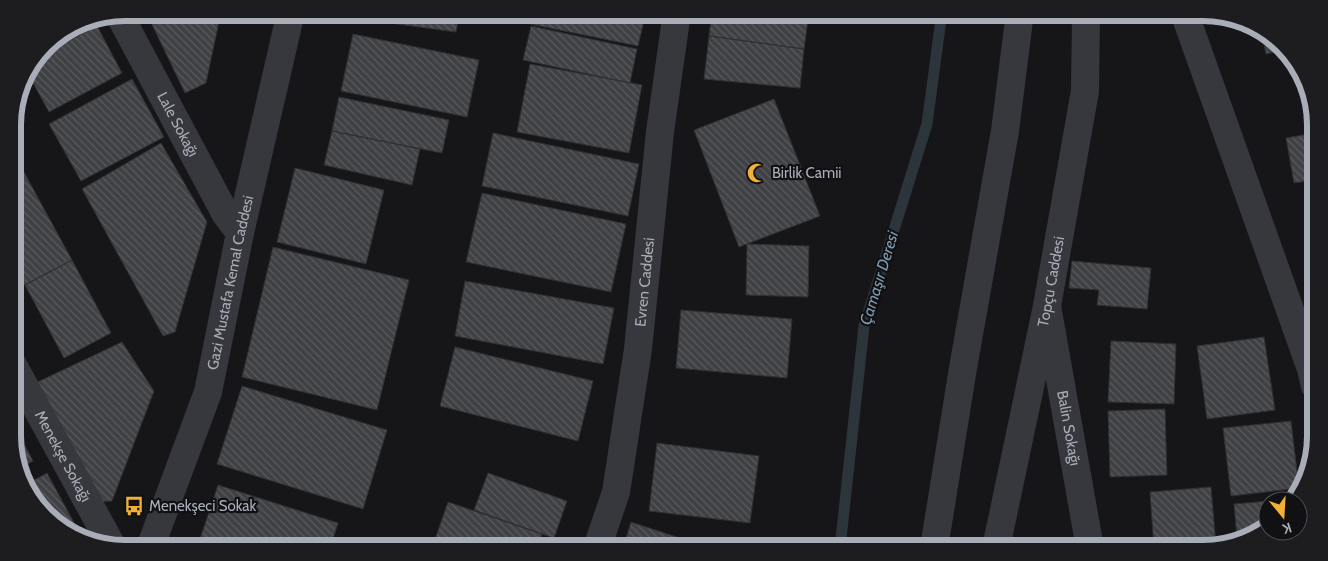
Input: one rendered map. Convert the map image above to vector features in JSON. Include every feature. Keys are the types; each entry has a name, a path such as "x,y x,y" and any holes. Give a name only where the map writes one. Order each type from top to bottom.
{"street":[{"name":"Lale Sokağı","path":"123,21 225,213 240,232"},
{"name":"Gazi Mustafa Kemal Caddesi","path":"153,540 208,392 240,232 289,21"},
{"name":"Evren Caddesi","path":"600,540 616,492 638,349 660,132 676,21"},
{"path":"935,540 963,368 1005,131 1019,21"},
{"name":"Topçu Caddesi","path":"998,540 1047,306 1085,91 1086,21"},
{"path":"1187,21 1307,358"},
{"name":"Balin Sokağı","path":"1047,306 1089,540"},
{"name":"Menekşe Sokağı","path":"21,380 108,538"}],"building":[{"path":"150,21 219,21 206,83 185,93"},
{"path":"375,21 458,21 456,32"},
{"path":"530,21 644,21 638,46 530,24"},
{"path":"711,21 808,21 804,49 709,36"},
{"path":"97,26 122,73 49,112 31,80 43,62 56,48"},
{"path":"531,26 637,49 630,83 523,60"},
{"path":"353,34 479,60 467,117 341,91"},
{"path":"709,36 804,49 800,88 704,79"},
{"path":"1263,41 1276,52 1266,54"},
{"path":"530,64 642,85 629,153 517,132"},
{"path":"132,79 164,137 81,181 49,124"},
{"path":"339,97 449,120 442,153 332,131"},
{"name":"Birlik Camii","path":"774,99 820,216 739,247 694,130"},
{"path":"332,131 420,149 412,185 324,165"},
{"path":"493,133 639,164 628,216 482,186"},
{"path":"1307,134 1307,181 1294,183 1286,138"},
{"path":"161,143 207,222 175,332 163,336 82,189"},
{"path":"21,167 72,260 21,287"},
{"path":"295,168 384,190 366,264 277,242"},
{"path":"482,193 626,224 611,292 466,262"},
{"path":"747,244 809,246 808,297 746,295"},
{"path":"273,247 409,280 377,410 242,377"},
{"path":"72,260 111,333 64,358 25,285"},
{"path":"1072,261 1151,268 1147,309 1097,305 1099,290 1069,288"},
{"path":"465,281 614,308 603,364 455,336"},
{"path":"681,310 792,319 787,378 676,368"},
{"path":"1264,337 1275,410 1207,419 1197,346"},
{"path":"1111,341 1176,344 1174,404 1108,402"},
{"path":"122,342 154,391 112,501 94,502 27,387"},
{"path":"455,347 593,381 578,441 440,406"},
{"path":"242,386 387,430 363,509 217,464"},
{"path":"1165,409 1167,475 1110,477 1108,411"},
{"path":"1291,421 1298,478 1292,489 1258,491 1258,493 1231,496 1223,428"},
{"path":"21,438 33,461 26,465"},
{"path":"657,443 759,456 750,523 649,511"},
{"path":"47,473 77,528 52,509 32,481"},
{"path":"488,473 567,501 554,538 474,510"},
{"path":"218,485 338,523 333,540 200,540"},
{"path":"1211,487 1215,539 1153,540 1150,492"},
{"path":"448,502 542,534 540,540 435,540"},
{"path":"1258,502 1258,524 1237,534 1234,504"},
{"path":"631,522 686,540 625,540"}],"waterway":[{"name":"Çamaşır Deresi","path":"841,540 864,326 927,124 941,21"}],"place":[{"name":"Birlik Camii","path":"757,173"},
{"name":"Menekşeci Sokak","path":"134,506"}]}
